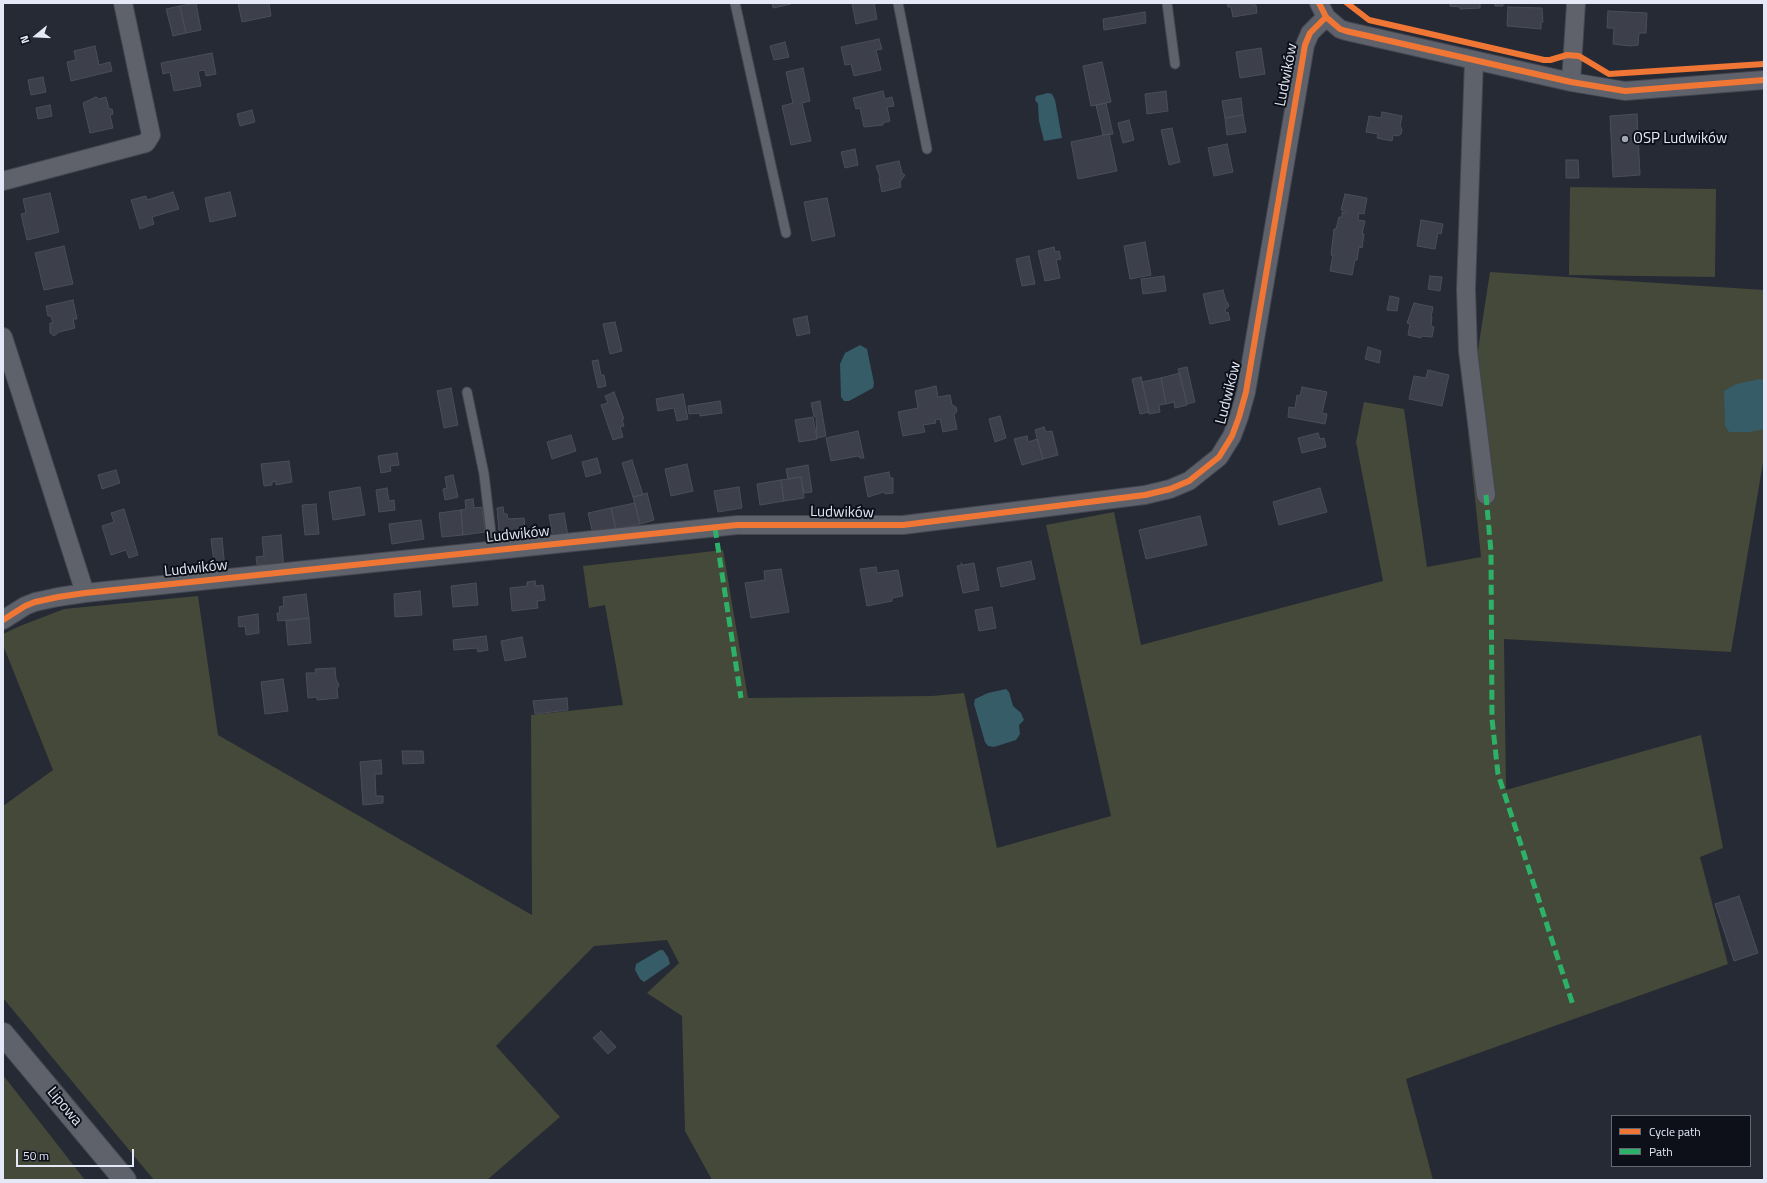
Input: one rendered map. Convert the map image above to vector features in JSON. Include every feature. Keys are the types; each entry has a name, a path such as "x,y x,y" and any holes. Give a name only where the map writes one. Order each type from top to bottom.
{"main road":[{"name":"Lipowa","path":"3,1034 125,1180"}],"street":[{"path":"3,181 146,143 151,135 123,3"},
{"path":"1571,82 1576,3"},
{"path":"1323,10 1340,29 1351,33 1571,82 1625,91 1764,80"},
{"name":"Ludwików","path":"3,620 25,606 35,602 85,593 737,525 903,525 1145,495 1170,489 1189,481 1219,457 1232,436 1239,418 1246,392 1305,45 1323,10"},
{"path":"1474,60 1466,290 1468,351 1486,495"},
{"path":"3,337 85,593"}],"lane":[{"path":"735,3 786,233"},
{"path":"898,3 927,149"},
{"path":"1167,3 1175,64"},
{"path":"467,392 484,474 493,551"}],"green space":[{"path":"1570,187 1716,189 1715,277 1569,275"},
{"path":"1490,272 1764,290 1764,457 1731,652 1504,639 1506,790 1701,735 1723,848 1700,857 1728,964 1406,1079 1433,1180 712,1180 685,1131 682,1016 647,993 679,963 667,940 594,946 496,1046 560,1117 487,1180 154,1180 3,998 3,806 53,770 3,645 3,634 64,609 198,596 218,735 532,915 531,715 623,705 605,605 589,608 583,566 723,550 748,698 932,696 964,693 997,848 1111,816 1046,525 1114,512 1141,645 1383,581 1356,442 1364,402 1404,409 1427,567 1481,557 1467,421"},
{"path":"3,1075 85,1180 3,1180"}],"water":[{"path":"1048,93 1052,94 1055,100 1062,138 1044,141 1039,121 1038,104 1035,100 1036,96"},
{"path":"860,345 867,349 874,383 873,388 849,401 844,401 841,397 840,364 845,353"},
{"path":"1760,379 1764,380 1764,429 1750,432 1729,432 1725,426 1724,391 1736,384"},
{"path":"1006,689 1009,692 1013,706 1021,713 1024,720 1019,725 1020,734 1016,740 994,747 988,746 985,742 974,704 975,699 988,693"},
{"path":"660,950 663,950 668,957 670,964 644,982 640,979 635,970 636,964"}],"building":[{"path":"196,3 201,30 186,33 180,6"},
{"path":"238,3 269,3 271,16 242,22"},
{"path":"772,3 791,3 791,4 773,8"},
{"path":"852,3 874,3 877,19 856,24"},
{"path":"1227,3 1253,3 1253,5 1256,5 1257,13 1233,17 1231,7 1228,7"},
{"path":"1450,3 1480,3 1480,8 1460,9 1460,7 1450,6"},
{"path":"1495,3 1503,3 1503,6 1495,6"},
{"path":"180,6 186,33 173,36 166,9"},
{"path":"1508,7 1542,8 1543,22 1541,22 1541,29 1507,26"},
{"path":"1608,11 1647,13 1646,33 1639,33 1638,45 1630,46 1613,44 1614,28 1607,28"},
{"path":"1145,12 1146,23 1104,30 1103,19"},
{"path":"879,39 882,49 876,50 881,70 854,76 851,64 845,65 841,47"},
{"path":"785,42 789,57 774,60 770,46"},
{"path":"95,46 99,65 110,62 112,71 71,81 67,62 76,60 74,51"},
{"path":"1261,48 1265,74 1240,78 1236,52"},
{"path":"212,53 216,74 206,76 205,70 198,71 201,86 174,91 170,72 163,74 161,63"},
{"path":"1102,62 1111,102 1091,106 1083,66"},
{"path":"803,68 810,101 802,103 811,141 791,145 782,106 793,103 786,72"},
{"path":"43,77 46,92 31,95 28,80"},
{"path":"883,91 885,99 892,97 894,106 887,107 890,121 883,123 883,125 864,127 860,108 856,109 853,98"},
{"path":"1166,91 1168,111 1147,114 1145,94"},
{"path":"96,97 99,99 106,97 109,109 112,109 113,114 110,115 113,128 90,133 83,103"},
{"path":"1241,98 1243,115 1225,118 1222,101"},
{"path":"1106,103 1113,134 1103,135 1096,105"},
{"path":"50,105 52,116 38,119 36,108"},
{"path":"252,110 255,122 240,126 237,114"},
{"path":"1382,112 1402,116 1400,126 1402,129 1401,134 1398,136 1393,135 1392,141 1377,138 1378,134 1366,132 1369,116 1381,118"},
{"name":"OSP Ludwików","path":"1637,114 1640,175 1613,177 1610,116"},
{"path":"1243,115 1246,132 1227,135 1225,118"},
{"path":"1129,120 1134,140 1123,143 1118,123"},
{"path":"1172,128 1180,162 1169,165 1161,130"},
{"path":"1109,134 1117,171 1078,179 1071,142"},
{"path":"1227,144 1233,172 1214,176 1208,148"},
{"path":"855,149 858,165 845,168 841,152"},
{"path":"1566,160 1578,160 1579,178 1566,178"},
{"path":"899,161 902,173 905,175 900,182 901,187 882,192 879,179 880,177 876,166"},
{"path":"173,192 179,209 152,217 154,224 140,229 131,200 146,196 147,200"},
{"path":"230,192 236,216 210,222 205,198"},
{"path":"50,193 59,232 27,240 21,214 26,213 23,199"},
{"path":"1345,194 1367,198 1364,214 1359,213 1358,220 1365,221 1362,234 1364,234 1362,248 1359,247 1357,260 1355,260 1352,275 1330,271 1333,255 1331,255 1334,229 1336,229 1339,217 1342,217 1342,212 1346,213 1346,211 1341,210"},
{"path":"827,198 835,236 812,241 804,202"},
{"path":"1421,220 1443,224 1441,234 1438,233 1435,249 1417,246"},
{"path":"1145,242 1151,275 1130,279 1124,246"},
{"path":"64,246 73,284 44,290 35,253"},
{"path":"1054,247 1055,252 1059,251 1061,259 1056,260 1060,278 1045,281 1038,251"},
{"path":"1029,256 1035,284 1022,286 1016,259"},
{"path":"1164,276 1166,291 1143,294 1141,279"},
{"path":"1430,276 1442,277 1440,291 1428,289"},
{"path":"1223,290 1229,306 1225,310 1226,313 1228,312 1230,320 1210,324 1203,294"},
{"path":"1390,296 1399,298 1397,311 1387,310"},
{"path":"73,300 77,319 73,319 75,328 59,332 54,336 50,333 50,323 53,323 51,316 48,316 46,306"},
{"path":"1414,303 1433,307 1431,326 1434,327 1432,337 1421,336 1421,338 1408,335 1410,324 1407,323"},
{"path":"807,316 810,333 797,336 793,319"},
{"path":"615,322 622,351 610,354 603,324"},
{"path":"1368,347 1381,351 1379,363 1365,359"},
{"path":"598,360 601,375 604,375 606,386 598,388 592,361"},
{"path":"1187,367 1195,402 1187,404 1178,369"},
{"path":"1428,370 1449,375 1442,406 1409,399 1414,376 1426,378"},
{"path":"1180,373 1187,405 1175,408 1174,402 1166,404 1161,378"},
{"path":"1141,377 1149,412 1140,414 1132,379"},
{"path":"1161,378 1166,404 1159,405 1160,412 1149,414 1142,382"},
{"path":"936,386 938,397 950,395 952,405 956,407 957,411 954,415 957,429 943,432 940,419 935,420 936,423 923,425 925,432 903,436 898,412 918,408 915,391"},
{"path":"1302,387 1327,392 1322,413 1327,414 1325,424 1288,417 1289,407 1295,408 1297,395 1300,396"},
{"path":"451,388 458,425 444,428 437,391"},
{"path":"614,392 624,419 622,419 624,426 620,427 623,437 613,440 601,405 608,403 605,396"},
{"path":"683,394 688,419 677,421 674,408 658,411 656,399"},
{"path":"720,401 722,413 700,416 700,413 689,414 688,406"},
{"path":"820,401 826,436 817,438 816,417 814,416 811,403"},
{"path":"1000,416 1006,438 995,442 989,419"},
{"path":"813,417 817,439 799,442 795,420"},
{"path":"1044,427 1046,432 1052,431 1058,455 1043,459 1035,430"},
{"path":"858,431 864,458 860,458 858,456 831,461 826,438"},
{"path":"1318,433 1320,439 1324,438 1326,447 1302,453 1298,438"},
{"path":"571,435 576,451 552,459 547,442"},
{"path":"1027,436 1028,442 1037,439 1043,459 1022,465 1014,439"},
{"path":"397,453 399,465 390,466 391,471 381,473 378,456"},
{"path":"597,458 601,473 586,477 582,462"},
{"path":"632,460 643,495 633,497 622,463"},
{"path":"289,461 292,482 276,485 276,481 272,482 272,485 264,486 261,464"},
{"path":"687,464 693,491 671,496 665,469"},
{"path":"808,465 812,492 804,493 801,477 788,479 786,469"},
{"path":"116,470 120,483 102,489 98,475"},
{"path":"889,472 890,478 893,478 893,493 885,494 884,492 868,497 864,477"},
{"path":"453,475 458,497 445,500 443,489 447,488 445,477"},
{"path":"801,477 804,498 784,501 781,480"},
{"path":"781,480 784,501 760,505 757,484"},
{"path":"360,487 365,515 333,520 329,492"},
{"path":"739,487 742,508 718,512 714,491"},
{"path":"387,488 389,501 394,500 395,510 379,512 376,490"},
{"path":"1320,488 1327,512 1279,525 1273,502"},
{"path":"647,493 654,520 640,524 633,497"},
{"path":"473,499 474,508 482,507 485,532 463,535 461,510 466,509 465,500"},
{"path":"635,503 640,524 616,529 611,508"},
{"path":"316,504 319,534 305,535 302,505"},
{"path":"503,507 504,514 507,514 508,519 524,518 526,540 500,543 497,508"},
{"path":"611,508 616,529 593,534 588,513"},
{"path":"124,509 138,555 129,558 126,550 111,555 102,526 114,522 111,513"},
{"path":"461,510 463,535 442,537 439,513"},
{"path":"564,513 568,536 553,538 549,515"},
{"path":"1200,516 1207,545 1146,559 1139,530"},
{"path":"421,520 424,539 392,544 389,524"},
{"path":"281,535 284,569 266,571 265,564 257,565 256,557 264,556 262,537"},
{"path":"222,538 225,569 215,570 211,539"},
{"path":"1031,561 1035,579 1001,587 997,568"},
{"path":"961,563 963,565 974,563 979,590 963,593 957,566 962,565"},
{"path":"876,567 877,573 898,570 903,596 892,598 892,601 867,606 860,569"},
{"path":"781,569 789,612 751,618 745,583 765,580 764,571"},
{"path":"535,581 536,586 543,585 545,600 537,601 538,608 512,611 510,588 527,586 527,582"},
{"path":"476,583 478,605 453,607 451,586"},
{"path":"420,591 422,615 395,617 394,594"},
{"path":"306,594 309,618 278,621 277,613 280,613 279,607 284,606 283,597"},
{"path":"992,607 996,628 979,631 975,610"},
{"path":"258,614 259,633 246,635 245,626 239,627 238,617"},
{"path":"309,618 311,643 288,645 286,621"},
{"path":"486,636 488,650 478,652 477,648 454,650 453,640"},
{"path":"522,637 526,657 505,661 501,641"},
{"path":"335,668 336,679 339,685 337,689 338,698 317,700 317,697 308,698 306,673 316,673 315,669"},
{"path":"283,679 288,711 265,714 261,682"},
{"path":"567,698 568,710 535,714 533,701"},
{"path":"402,751 423,751 424,763 403,764"},
{"path":"381,760 382,774 375,774 376,796 383,796 383,803 363,805 360,762"},
{"path":"1739,896 1758,953 1734,961 1715,904"},
{"path":"601,1031 616,1047 608,1054 593,1038"}],"marked path":[{"path":"1486,495 1491,552 1492,719 1498,774 1573,1005"},
{"path":"715,528 741,698"}],"cycle path":[{"path":"1319,3 1326,17 1340,29 1346,31 1571,82 1625,91 1764,80"},
{"path":"1347,3 1369,20 1544,60 1550,60 1567,55 1579,56 1609,74 1764,64"},
{"path":"3,620 25,606 35,602 85,593 737,525 903,525 1145,495 1170,489 1189,481 1219,457 1232,436 1239,417 1246,392 1305,45 1310,33 1326,17"}],"place":[{"name":"OSP Ludwików","path":"1625,139"}]}
